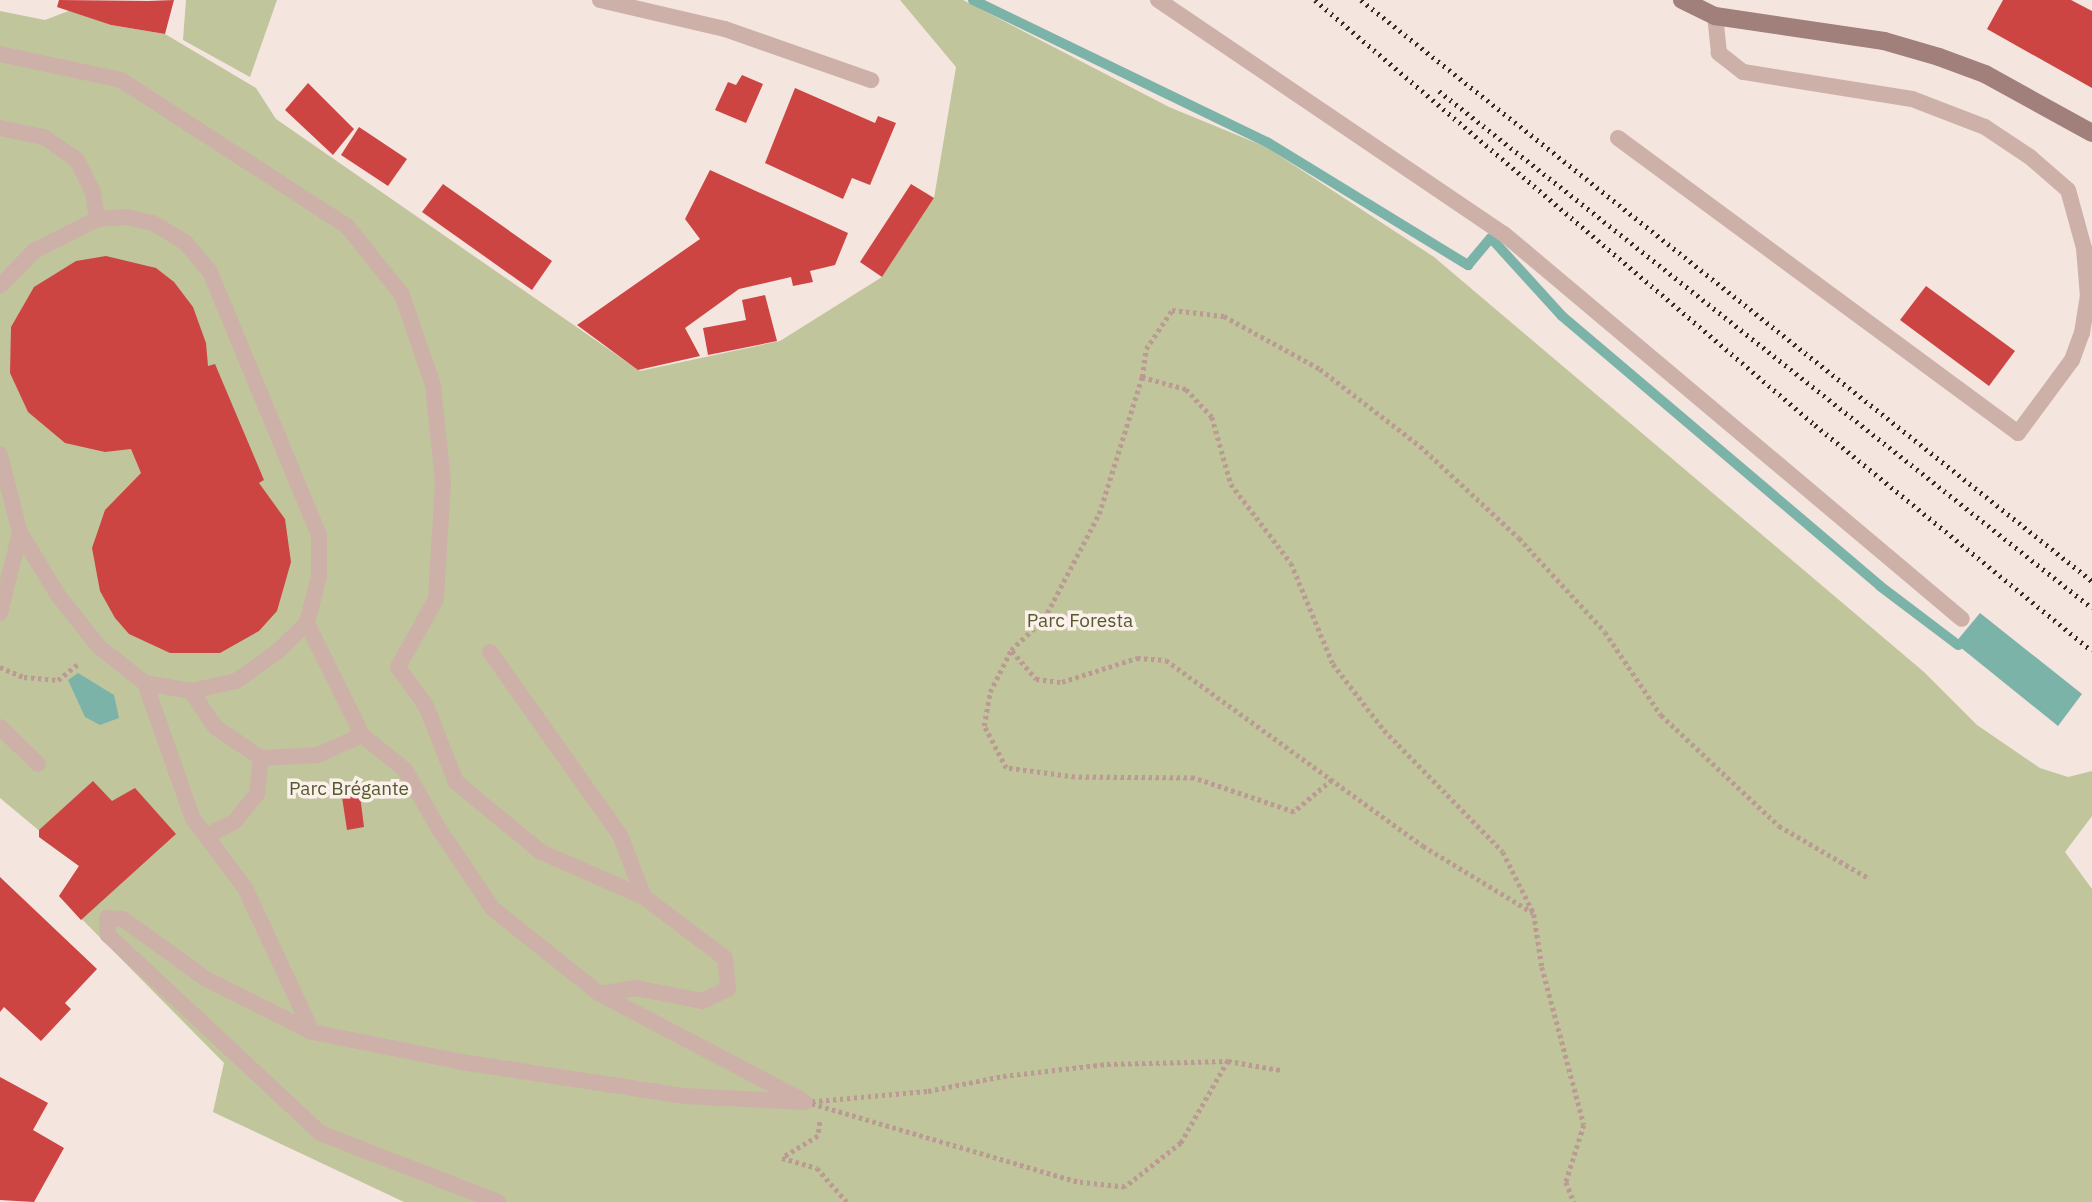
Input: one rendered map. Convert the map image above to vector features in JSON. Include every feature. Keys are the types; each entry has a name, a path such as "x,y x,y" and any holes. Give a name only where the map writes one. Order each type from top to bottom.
{"main road":[{"path":"1682,0 1715,16 1884,41 1939,57 1985,74 2092,133"}],"lane":[{"path":"600,0 725,29 871,80"},
{"path":"1158,0 1504,234 1962,619"},
{"path":"1618,138 2018,433 2072,360 2082,333 2088,298 2084,248 2068,190 2030,157 1985,127 1912,99 1743,72 1719,53 1715,16"},
{"path":"0,54 121,79 347,226 402,295 433,385 443,481 436,599 398,667 426,706 456,782 541,852 644,897 725,958 728,989 702,1002 636,988 600,993"},
{"path":"0,128 44,137 77,160 93,193 97,219"},
{"path":"0,286 34,251 97,219 126,217 153,223 185,242 210,272 319,535 319,576 307,623 277,652 236,681 191,691 145,682 99,647 58,594 20,533 0,455"},
{"path":"0,613 20,533"},
{"path":"307,623 362,735 405,770 439,829 493,909 600,993 805,1102"},
{"path":"491,652 620,835 644,897"},
{"path":"145,682 192,819 245,888 312,1032"},
{"path":"191,691 215,727 261,758 318,755 362,735"},
{"path":"0,727 38,764"},
{"path":"206,836 234,821 257,794 261,758"},
{"path":"498,1202 320,1133 108,935 107,918 123,919 205,979 312,1032 462,1062 685,1096 805,1102"}],"path":[{"path":"1332,780 1294,812 1194,778 1075,777 1006,768 985,726 990,692 1011,650 1044,619 1099,514 1142,377 1146,349 1172,310 1224,316 1320,369 1420,446 1519,538 1605,632 1661,715 1779,826 1870,879"},
{"path":"1142,377 1185,389 1212,417 1230,484 1291,563 1333,664 1384,730 1503,852 1534,914 1542,967 1584,1125 1566,1182 1574,1202"},
{"path":"1011,650 1036,679 1062,682 1137,658 1166,660 1423,846 1534,914"},
{"path":"0,667 24,677 58,680"},
{"path":"805,1102 1077,1182 1125,1187 1181,1143 1228,1061"},
{"path":"805,1102 928,1091 1003,1076 1107,1064 1228,1061 1280,1070"},
{"path":"805,1145 782,1158 817,1168 847,1202"}],"green space":[{"path":"186,0 277,0 250,77 183,40"},
{"path":"900,0 963,0 1169,107 1266,147 1434,257 1924,672 1977,725 2040,768 2068,777 2092,771 2092,816 2065,852 2092,889 2092,1202 404,1202 213,1112 224,1063 59,896 79,866 39,837 42,833 0,798 0,11 45,20 71,10 111,25 165,34 256,88 276,119 640,371 780,341 882,277 934,198 956,67"}],"water":[{"path":"1980,613 2082,694 2058,726 1955,643"},
{"path":"78,673 114,695 119,718 100,725 85,717 68,680"}],"building":[{"path":"59,0 174,0 165,34 111,25 57,7"},
{"path":"2003,0 2071,0 2092,11 2092,88 1987,29"},
{"path":"742,75 763,84 746,123 715,110 728,82 736,85"},
{"path":"308,83 354,129 333,155 285,110"},
{"path":"795,88 875,123 878,116 896,123 870,185 852,178 843,199 765,163"},
{"path":"359,127 407,159 388,186 341,155"},
{"path":"710,170 848,233 835,265 810,271 813,282 793,286 791,277 739,289 685,328 700,356 638,370 577,325 700,239 685,219"},
{"path":"443,184 552,261 532,290 422,212"},
{"path":"911,184 934,198 882,277 860,262"},
{"path":"106,256 156,268 174,282 193,307 206,343 208,366 215,364 264,480 259,483 285,519 291,562 277,611 259,631 220,653 170,653 129,634 115,618 100,591 92,548 105,510 141,473 131,449 105,452 65,443 28,412 10,373 11,327 34,287 76,261"},
{"path":"1926,286 2015,351 1989,386 1900,320"},
{"path":"765,295 777,341 708,355 703,328 746,320 742,300"},
{"path":"93,781 112,801 135,788 176,834 81,920 59,896 79,866 39,837 39,830"},
{"path":"360,795 364,827 347,830 342,797"},
{"path":"0,877 97,969 65,1003 71,1009 41,1041 4,1007 0,1012"},
{"path":"0,1077 48,1103 33,1130 64,1148 34,1202 0,1200"}],"waterway":[{"path":"973,0 1267,142 1468,265 1491,238 1562,316 1880,586 1958,645"}],"railway":[{"path":"1315,0 1815,425 2092,651"},
{"path":"1361,0 2092,581"},
{"path":"1439,91 2092,608"}],"park label":[{"name":"Parc Foresta","path":"1080,621"},
{"name":"Parc Brégante","path":"349,789"}]}
